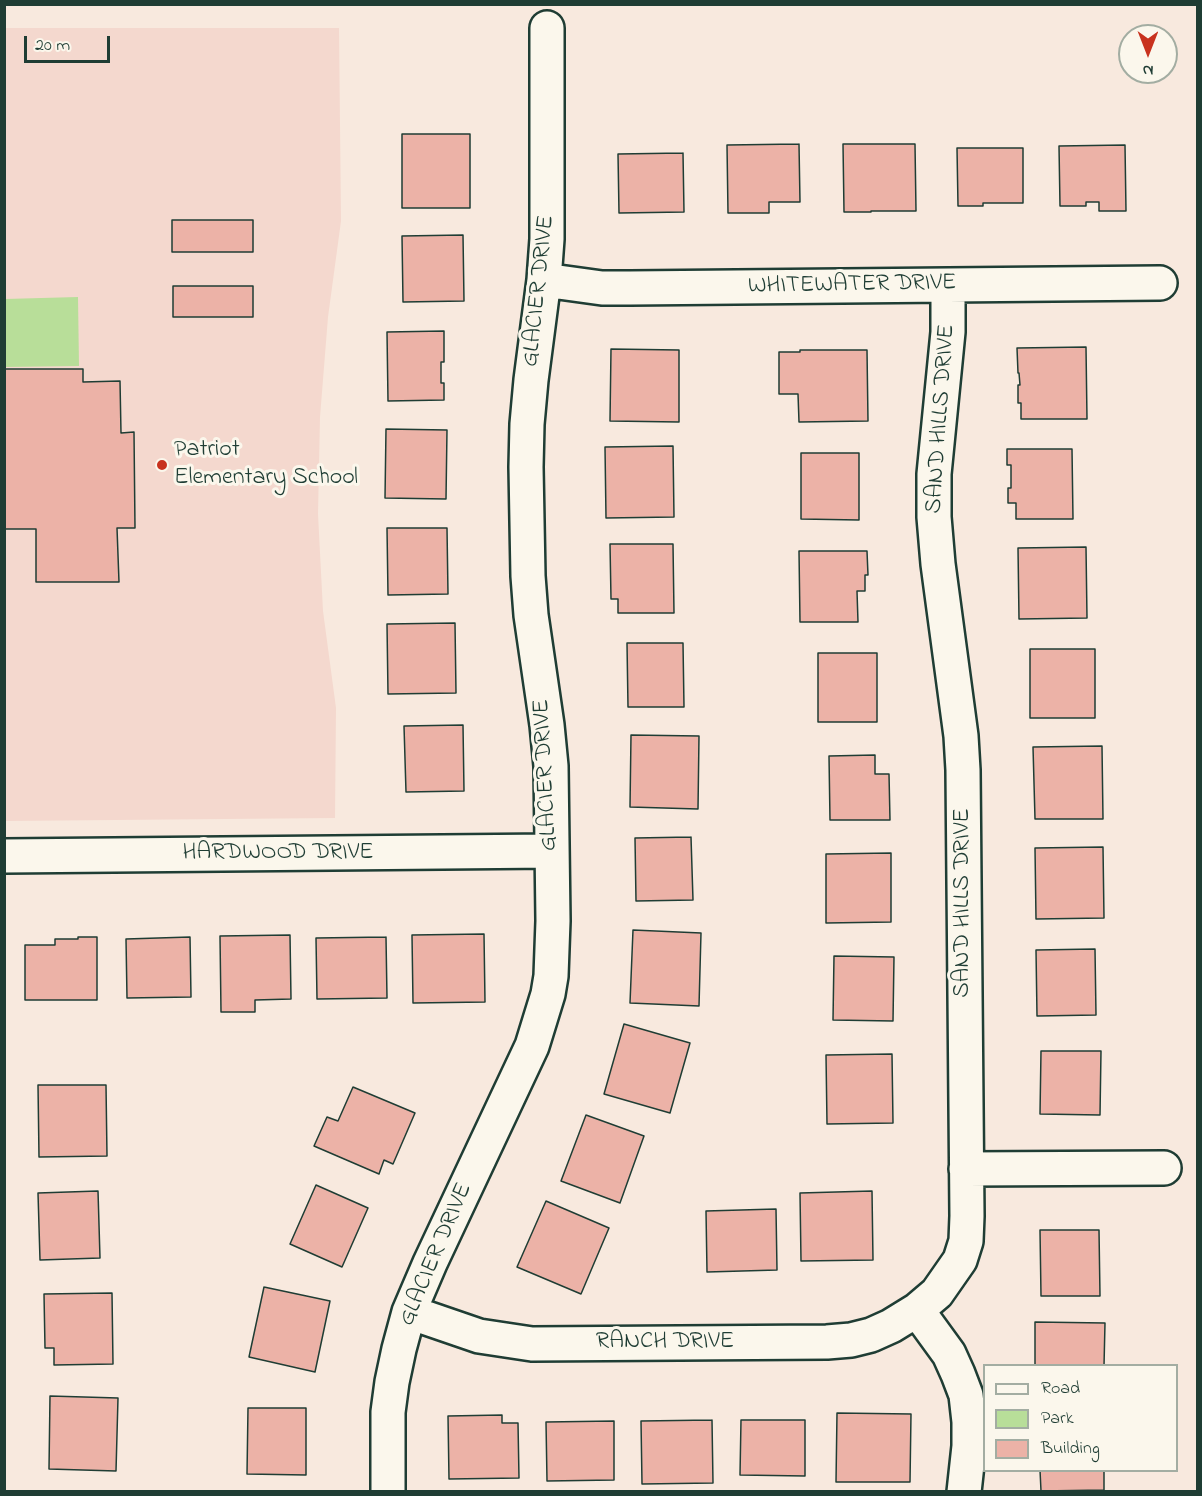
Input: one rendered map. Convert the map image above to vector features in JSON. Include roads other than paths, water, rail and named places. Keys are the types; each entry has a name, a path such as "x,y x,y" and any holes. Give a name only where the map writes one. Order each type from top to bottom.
{"street":[{"name":"GLACIER DRIVE","path":"388,1491 388,1412 392,1382 409,1312 518,1077 541,1020 551,976 553,921 551,766 548,724 531,615 526,467 531,380 548,239 547,28"},
{"name":"WHITEWATER DRIVE","path":"544,280 602,288 1160,283"},
{"name":"SAND HILLS DRIVE","path":"917,1310 936,1293 960,1260 966,1241 963,770 934,517 934,474 948,342 948,286"},
{"name":"HARDWOOD DRIVE","path":"4,856 552,851"},
{"path":"966,1169 1164,1168"},
{"path":"917,1310 949,1354 966,1395 969,1446 964,1491"},
{"name":"RANCH DRIVE","path":"409,1312 479,1335 515,1342 544,1344 851,1340 871,1335 891,1326 917,1310"}],"place":[{"name":"Patriot Elementary School","path":"162,465"}]}
